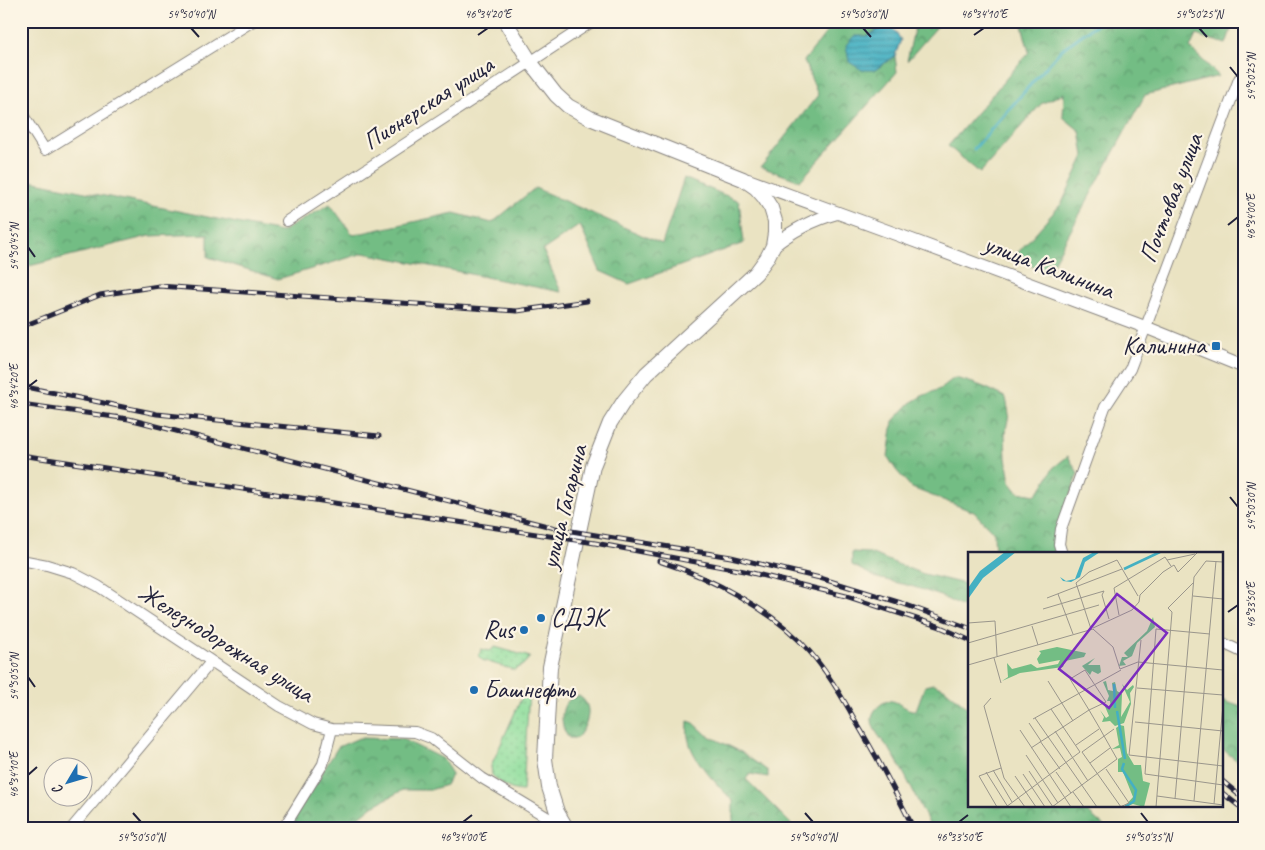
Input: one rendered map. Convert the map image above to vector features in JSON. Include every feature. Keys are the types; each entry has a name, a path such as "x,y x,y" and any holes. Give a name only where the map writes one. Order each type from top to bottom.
{"main road":[{"name":"улица Гагарина","path":"505,21 531,63 556,95 568,106 590,118 743,178 764,197 771,208 775,221 773,246 756,273 646,374 624,401 610,423 593,466 550,667 545,759 549,787 558,812 567,829"}],"street":[{"path":"21,112 45,150 252,21"},
{"name":"Пионерская улица","path":"287,221 593,21"},
{"name":"Почтовая улица","path":"1061,552 1059,544 1061,529 1105,407 1130,369 1241,80"},
{"name":"улица Калинина","path":"743,178 1145,327 1244,367"},
{"path":"773,246 801,226 837,213"},
{"name":"Железнодорожная улица","path":"21,560 64,570 90,582 279,706 313,724 332,729 415,732 431,738 482,778 567,829"},
{"path":"1222,642 1244,653"},
{"path":"71,829 211,662"},
{"path":"283,829 323,764 332,729"}],"green space":[{"path":"835,21 886,21 893,29 883,27 867,36 875,70 895,56 897,72 800,181 761,167 818,95 804,61"},
{"path":"916,21 942,21 907,61"},
{"path":"1021,21 1234,21 1226,44 1196,35 1190,48 1219,76 1145,95 1047,274 1014,257 1062,203 1084,156 1080,131 1063,117 1064,93 1041,104 980,173 948,146 1029,52"},
{"path":"684,178 739,201 744,243 629,284 600,271 580,225 543,250 561,292 364,253 278,279 208,257 208,234 149,236 21,268 21,225 26,214 21,206 21,189 31,181 281,232 330,204 353,235 454,213 492,223 535,188 662,244"},
{"path":"954,378 981,386 1006,398 1009,414 1005,435 1006,458 1010,482 1018,492 1035,495 1043,486 1053,468 1068,456 1078,473 1054,541 1054,552 995,552 994,533 974,512 912,488 896,470 888,457 893,421 910,403 940,389"},
{"path":"852,552 870,553 920,573 968,585 968,610 938,595 877,578 852,565"},
{"path":"495,647 530,657 523,665 514,670 482,660 479,657 481,649 490,651"},
{"path":"933,684 944,688 968,708 968,808 1083,808 1107,829 932,829 901,769 890,750 876,732 872,720 877,708 888,701 916,710 925,686"},
{"path":"525,690 529,690 523,791 518,791 506,786 492,775 491,766"},
{"path":"579,696 587,705 588,716 584,728 577,738 569,738 564,730 562,720 563,709 569,700"},
{"path":"1222,700 1244,708 1244,764 1222,749"},
{"path":"688,721 694,723 707,735 741,752 768,771 768,777 750,774 746,779 796,829 733,829 733,801 706,772 694,755 688,737"},
{"path":"359,738 402,739 443,759 452,774 446,785 430,790 403,790 373,806 344,829 287,829 338,747"}],"water":[{"path":"883,27 893,29 901,40 895,56 875,70 862,70 849,62 846,45 854,36 867,36"}],"waterway":[{"path":"974,149 1061,50 1101,21"}],"railway":[{"path":"21,327 100,295 159,286 517,311 587,301"},
{"path":"21,386 157,414 379,436"},
{"path":"21,404 129,419 559,529 731,557 820,578 901,603 968,628"},
{"path":"21,455 595,543 744,571 846,596 938,626 968,640"},
{"path":"659,561 699,576 740,597 760,609 796,637 817,660 846,704 914,829"},
{"path":"1222,781 1244,799"},
{"path":"1222,793 1244,810"}],"place":[{"name":"Калинина","path":"1216,346"},
{"name":"СДЭК","path":"541,618"},
{"name":"Rus","path":"524,630"},
{"name":"Башнефть","path":"474,690"}]}
